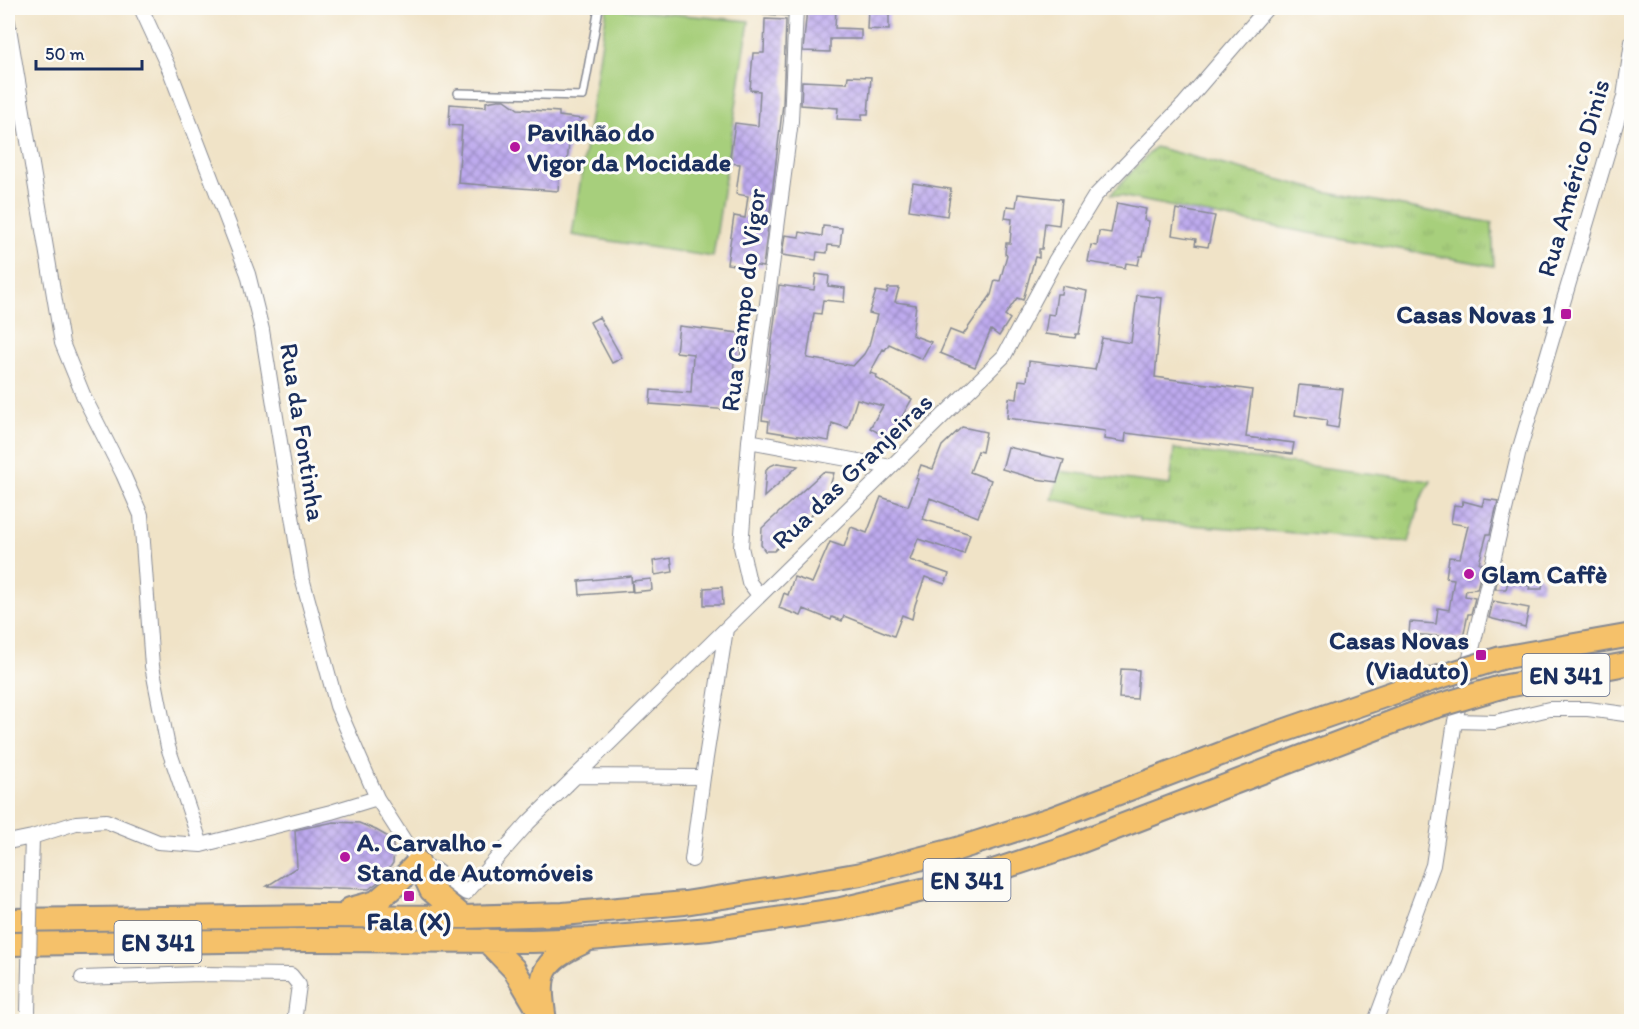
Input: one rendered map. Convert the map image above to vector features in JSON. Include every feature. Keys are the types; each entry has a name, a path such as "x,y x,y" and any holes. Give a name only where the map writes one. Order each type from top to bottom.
{"highway":[{"name":"EN 341","path":"8,920 322,916 463,917 563,914 685,903 861,874 957,849 1053,818 1260,739 1430,680 1502,658 1632,635"},
{"name":"EN 341","path":"8,944 590,939 710,929 841,909 966,880 1069,846 1424,710 1501,687 1632,663"},
{"path":"322,916 376,902 418,861 431,890 463,917"},
{"path":"545,1021 541,992 542,978 549,965 564,951 590,939"},
{"path":"486,940 514,969 545,1021"}],"street":[{"name":"Rua da Fontinha","path":"141,8 170,71 248,274 262,330 302,578 337,706 377,798 418,861"},
{"name":"Rua das Granjeiras","path":"418,861 435,870 466,893 528,823 1004,356 1055,261 1095,196 1184,104 1268,8"},
{"name":"Rua Campo do Vigor","path":"759,596 749,582 741,547 749,441 790,121 796,10"},
{"path":"8,22 62,343 84,397 141,515 152,666 168,747 201,844"},
{"name":"Rua Américo Dinis","path":"1376,1022 1433,865 1455,721 1519,451 1624,97 1632,42"},
{"path":"749,441 891,466"},
{"path":"692,860 726,629"},
{"path":"1455,721 1495,722 1550,710 1588,709 1632,715"},
{"path":"576,776 703,777"},
{"path":"8,842 76,823 106,821 158,842 201,844 331,812 377,798"},
{"path":"28,1017 32,837"},
{"path":"82,978 199,974 291,975 299,985 294,1022"}],"lane":[{"path":"458,93 583,96 599,8"},
{"path":"741,8 796,10"}],"green space":[{"path":"607,8 749,21 713,257 572,235"},
{"path":"1155,147 1323,191 1492,223 1494,266 1232,219 1111,194"},
{"path":"1174,449 1431,481 1418,505 1409,542 1139,521 1139,518 1052,499 1060,471 1170,485"}],"building":[{"path":"807,8 836,8 835,28 861,29 861,39 830,39 830,52 803,51"},
{"path":"868,8 889,8 889,30 867,29"},
{"path":"765,19 786,20 783,104 763,267 752,265 752,268 727,264 734,216 745,218 748,196 736,194 740,164 729,163 735,123 758,126 760,91 750,90 753,53 764,53"},
{"path":"848,76 871,77 868,114 862,114 862,120 837,119 838,108 801,105 802,81 847,83"},
{"name":"Pavilhão do Vigor da Mocidade","path":"505,100 518,109 559,112 559,116 583,119 570,131 567,165 560,164 558,191 458,183 462,126 449,125 450,104 486,107 486,102"},
{"path":"913,183 951,189 947,216 909,210"},
{"path":"1018,194 1062,199 1059,225 1045,223 1042,249 1039,249 1039,258 1035,257 1023,300 1017,298 1005,315 1010,319 999,336 991,330 975,367 940,353 950,330 963,335 991,295 995,280 1000,281 1007,255 1005,254 1006,243 1010,243 1012,219 1005,218 1007,206 1016,207"},
{"path":"1117,203 1146,209 1144,220 1149,221 1143,256 1140,256 1138,265 1126,263 1125,268 1088,262 1091,245 1097,246 1099,231 1111,233"},
{"path":"1176,209 1215,216 1208,247 1195,245 1196,239 1172,235"},
{"path":"823,226 842,228 840,246 828,245 827,253 817,252 816,260 782,255 785,235 799,237 800,232 822,236"},
{"path":"816,274 829,276 828,286 845,288 844,302 823,300 821,314 814,313 807,358 853,366 869,345 877,315 869,313 876,291 887,293 888,288 899,288 895,302 916,305 912,335 931,342 922,359 889,344 885,350 883,349 870,373 877,375 876,378 912,399 889,439 870,428 883,406 857,399 848,428 832,423 829,441 768,431 769,421 762,420 779,285 814,290"},
{"path":"1062,286 1087,291 1079,334 1076,334 1075,338 1045,334 1048,314 1054,315 1057,294 1061,294"},
{"path":"1137,295 1162,298 1155,377 1252,390 1246,437 1294,443 1292,454 1126,433 1125,442 1104,439 1105,431 1007,418 1009,398 1017,399 1019,380 1027,381 1029,361 1095,370 1102,338 1131,343"},
{"path":"599,317 622,358 612,363 590,322"},
{"path":"679,326 739,333 737,348 741,348 740,362 734,361 731,410 650,404 651,390 691,393 693,354 676,352"},
{"path":"1299,385 1343,389 1338,428 1326,426 1327,420 1295,415"},
{"path":"962,427 986,432 982,452 978,451 970,472 991,480 978,517 930,498 923,519 970,534 964,554 918,539 910,560 949,574 945,584 925,577 912,619 902,615 894,636 844,616 842,621 832,617 831,620 804,609 801,616 779,608 784,593 788,595 794,577 812,583 830,542 844,547 851,527 867,533 881,497 908,506 921,465 933,469 942,446"},
{"path":"1008,447 1064,460 1057,482 1036,479 1002,469"},
{"path":"777,463 798,466 764,497 766,470"},
{"path":"823,472 834,473 828,492 833,494 774,551 765,551 761,545 762,528"},
{"path":"1484,499 1498,501 1490,534 1487,534 1479,563 1483,564 1477,589 1466,590 1465,596 1475,598 1471,614 1468,614 1463,638 1409,634 1410,622 1436,624 1438,608 1449,610 1454,579 1446,578 1449,557 1460,558 1468,526 1451,523 1454,505 1462,506 1463,501 1482,506"},
{"path":"671,558 673,572 655,575 653,561"},
{"path":"1501,568 1538,575 1543,580 1542,589 1529,589 1530,586 1508,582 1506,589 1495,589"},
{"path":"631,576 632,591 580,595 579,581"},
{"path":"651,579 652,590 633,592 632,581"},
{"path":"722,587 723,605 704,605 704,588"},
{"path":"1493,601 1529,608 1525,627 1489,618"},
{"path":"1121,669 1139,670 1137,699 1119,698"},
{"name":"A. Carvalho - Stand de Automóveis","path":"334,822 359,823 392,839 393,863 382,879 369,889 267,886 297,867 295,830"}],"place":[{"name":"Pavilhão do Vigor da Mocidade","path":"515,147"},
{"name":"Casas Novas 1","path":"1566,314"},
{"name":"Glam Caffè","path":"1469,574"},
{"name":"Casas Novas (Viaduto)","path":"1481,655"},
{"name":"A. Carvalho - Stand de Automóveis","path":"345,857"},
{"name":"Fala (X)","path":"409,896"}]}
